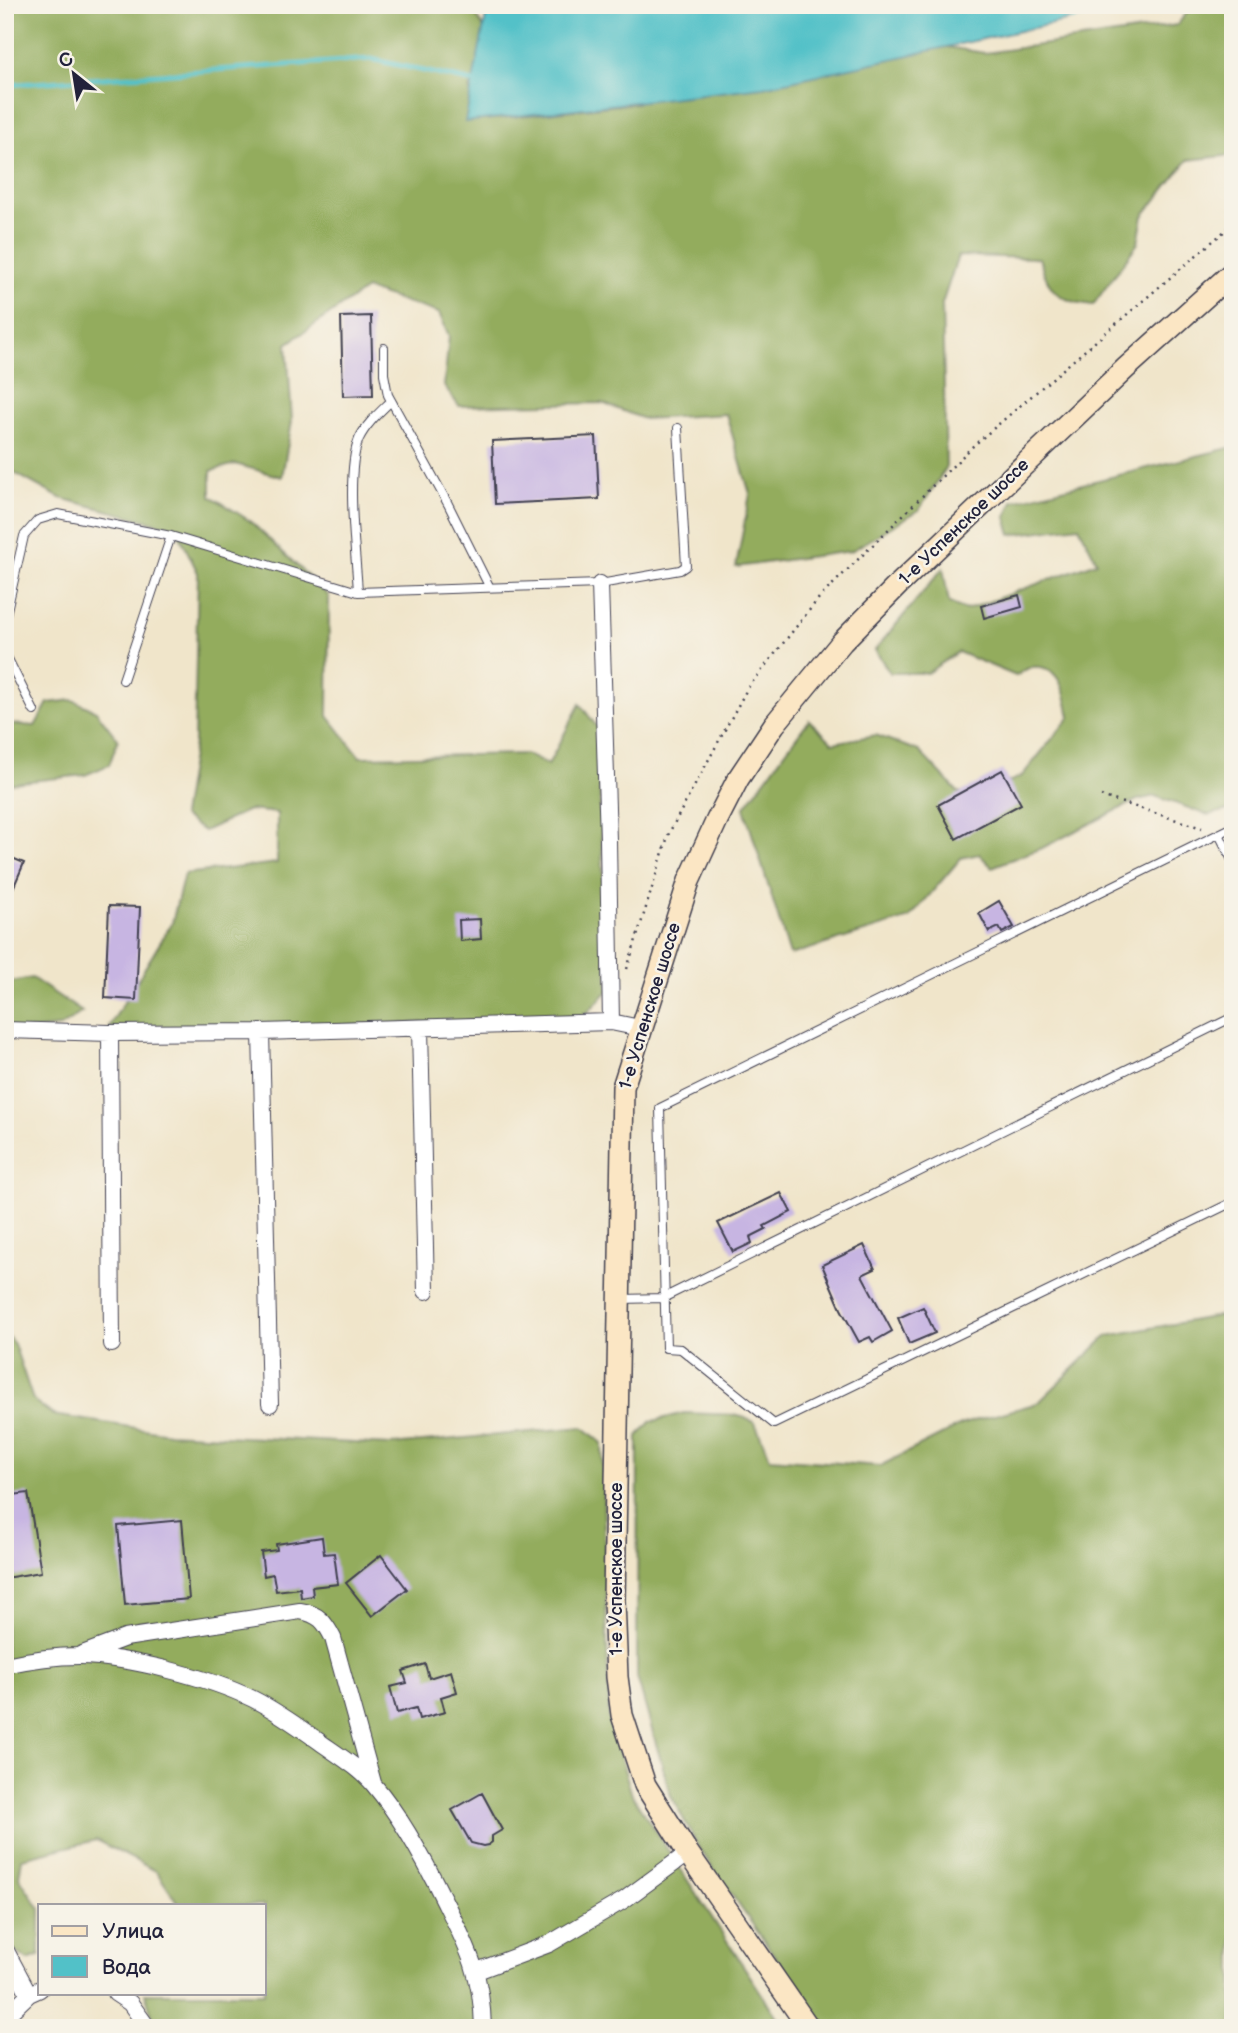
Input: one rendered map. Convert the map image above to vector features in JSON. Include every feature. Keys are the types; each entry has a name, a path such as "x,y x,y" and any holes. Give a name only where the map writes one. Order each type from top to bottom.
{"main road":[{"name":"1-е Успенское шоссе","path":"809,2028 688,1853 645,1785 622,1715 617,1677 614,1600 623,1087 689,881 738,779 774,725 842,642 899,584 1126,368 1232,274"}],"street":[{"path":"600,584 611,1022"},
{"path":"5,1030 110,1033 261,1032 611,1022 640,1028"},
{"path":"420,1028 426,1291"},
{"path":"261,1032 270,1404"},
{"path":"110,1033 112,1344"},
{"path":"5,1665 78,1656 125,1638 300,1611 313,1613 326,1625 333,1638 373,1783"},
{"path":"78,1656 164,1669 212,1682 253,1699 305,1731 373,1783 406,1830 435,1880 477,1971 483,2028"},
{"path":"477,1971 549,1944 624,1900 688,1853"},
{"path":"5,1950 34,1991 5,2017"},
{"path":"116,1994 130,2003 148,2028"}],"lane":[{"path":"384,348 387,395 448,504 489,586"},
{"path":"358,592 353,464 360,438 373,419 391,401"},
{"path":"5,619 24,536 38,520 58,514 171,536 358,592 600,584 680,570 686,566 678,428"},
{"path":"123,680 171,536"},
{"path":"5,648 34,710"},
{"path":"1233,827 660,1108 666,1349 681,1349 775,1424 1233,1202"},
{"path":"1219,834 1233,862"},
{"path":"619,1299 663,1298 1233,1017"}],"path":[{"path":"1101,796 1219,834"}],"green space":[{"path":"5,5 470,5 494,45 469,89 484,120 637,103 666,63 865,34 985,53 1177,25 1193,5 1233,5 1233,155 1188,160 1143,216 1138,243 1093,305 1070,300 1056,293 1039,258 958,256 942,304 946,468 919,510 851,551 736,567 750,494 726,414 644,419 602,403 459,406 444,386 449,336 439,313 366,289 287,344 292,421 282,477 235,464 211,471 211,496 250,521 329,596 328,716 360,757 525,754 548,765 580,704 597,727 608,991 583,1017 135,1033 109,1027 172,923 184,874 277,863 277,813 249,810 204,831 182,816 194,743 198,573 176,528 60,498 13,472 5,474"},
{"path":"1233,447 1233,809 1208,815 1155,796 1137,800 1044,847 992,867 979,854 961,858 910,918 790,955 744,808 809,720 833,743 876,735 919,751 958,792 975,797 1022,776 1070,717 1060,683 1050,670 1032,667 1016,676 958,652 927,673 890,673 875,650 943,568 949,603 966,610 1097,562 1079,526 1011,535 1006,517 1013,501"},
{"path":"73,700 96,711 118,740 109,765 85,775 5,784 5,717 11,724 35,726 48,703"},
{"path":"32,978 82,1012 60,1027 5,1033 5,983"},
{"path":"1233,1311 1233,2028 825,2028 699,1848 671,1796 637,1677 638,1436 650,1422 684,1413 739,1415 755,1423 770,1458 880,1466 963,1424 1038,1403 1107,1336 1229,1314"},
{"path":"5,1333 14,1344 33,1400 53,1415 169,1433 391,1445 583,1427 602,1443 609,1718 632,1795 784,2028 156,2028 145,1994 266,1994 266,1904 178,1904 156,1871 96,1840 22,1858 19,1877 38,1906 38,1956 28,1960 13,1950 5,1934 5,1747 8,1734 5,1731"}],"water":[{"path":"488,5 1018,5 1079,18 763,87 465,122"}],"building":[{"path":"371,316 373,395 343,396 341,317"},
{"path":"596,436 599,499 495,504 492,441"},
{"path":"1019,595 1022,607 984,618 981,606"},
{"path":"1002,770 1021,804 956,839 938,805"},
{"path":"5,855 24,863 5,907"},
{"path":"999,901 1014,927 1002,933 999,927 989,932 979,913"},
{"path":"109,906 140,907 136,1000 105,998"},
{"path":"480,919 481,939 460,941 459,920"},
{"path":"781,1193 791,1212 764,1226 766,1229 750,1237 752,1243 733,1252 718,1223"},
{"path":"864,1245 875,1269 862,1275 892,1331 873,1342 870,1337 859,1342 822,1265"},
{"path":"923,1307 935,1333 909,1344 898,1318"},
{"path":"28,1493 41,1572 5,1578 5,1496"},
{"path":"182,1520 189,1599 125,1605 118,1526"},
{"path":"322,1537 324,1554 334,1553 338,1584 312,1587 313,1596 301,1598 300,1588 276,1591 273,1574 264,1576 261,1552 277,1550 276,1544"},
{"path":"381,1555 407,1589 372,1616 346,1583"},
{"path":"425,1664 429,1678 451,1671 457,1692 441,1697 445,1712 419,1719 416,1708 397,1713 390,1687 407,1683 403,1671"},
{"path":"482,1793 502,1830 492,1836 492,1842 483,1846 471,1843 452,1810"}],"waterway":[{"path":"1072,18 1150,5"},
{"path":"5,85 371,59 478,81"}]}
